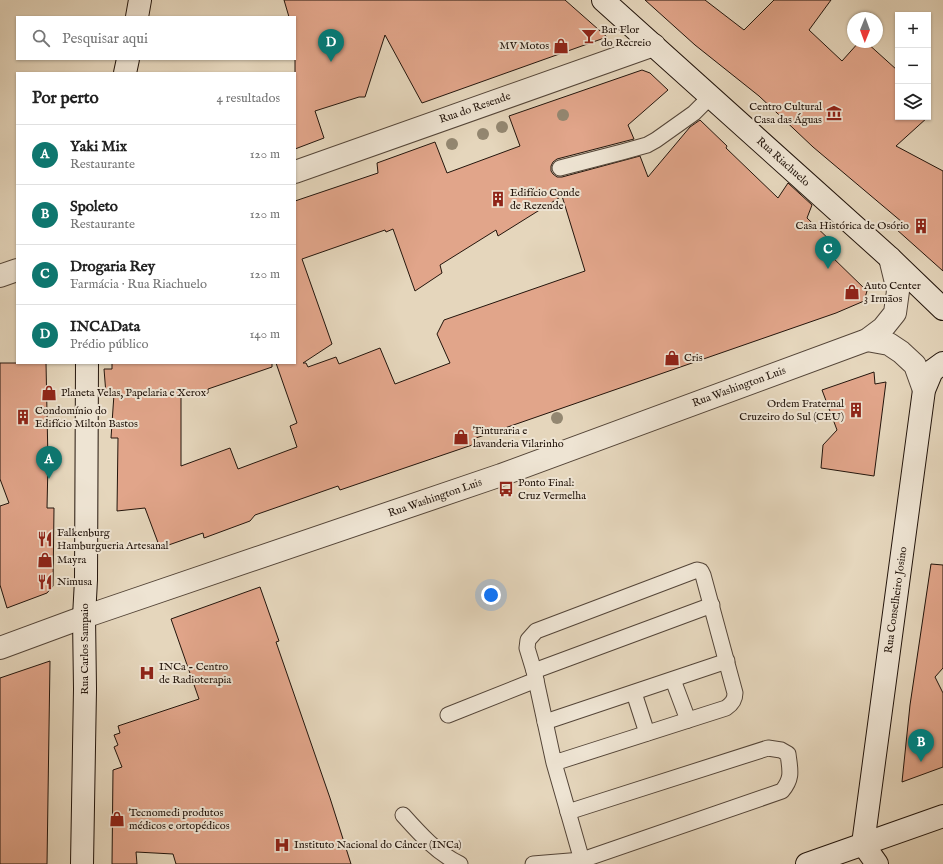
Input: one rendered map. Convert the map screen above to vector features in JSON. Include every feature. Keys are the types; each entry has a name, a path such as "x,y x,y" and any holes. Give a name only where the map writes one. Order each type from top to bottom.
{"street":[{"path":"137,16 140,0"},
{"name":"Rua Riachuelo","path":"603,0 890,258 943,309"},
{"name":"Rua do Resende","path":"296,172 654,45"},
{"path":"125,72 128,60"},
{"name":"Rua Washington Luis","path":"0,648 84,617 501,476 866,340 883,328 895,313 898,291 890,258"},
{"path":"0,276 16,270"},
{"path":"866,340 889,344 901,352 915,365 924,390"},
{"name":"Rua Conselheiro Josino","path":"863,844 924,390 932,371 943,363"},
{"name":"Rua Carlos Sampaio","path":"82,864 87,364"},
{"path":"807,864 943,816"},
{"path":"863,844 877,864"}],"lane":[{"path":"560,168 647,145 694,113 711,96"},
{"path":"554,763 726,708 731,704 735,698 735,693 704,575 701,571 697,570 536,631 528,640 527,648 535,676 554,763 582,862"},
{"path":"448,715 535,676 712,605"},
{"path":"545,722 727,661"},
{"path":"673,680 688,720"},
{"path":"634,693 647,733"},
{"path":"533,864 582,862 782,791 788,784 790,776 788,754 781,750 768,748 568,812"},
{"path":"404,815 424,838 448,858 460,864"}],"building":[{"path":"284,0 565,0 607,37 422,103 385,35 365,97 359,97 315,111 324,138 296,149 296,16 289,16"},
{"path":"645,0 705,0 744,30 774,0 831,0 809,30 842,61 854,48 873,48 895,68 895,120 925,120 896,146 943,171 943,271 896,229 902,222 813,147 759,96 695,45"},
{"path":"642,70 650,73 668,90 628,125 634,139 557,159 551,166 551,171 553,174 557,177 562,177 640,156 648,177 690,127 700,120 727,146 726,148 778,198 788,183 812,205 807,218 836,246 829,254 867,291 864,301 836,313 476,438 478,443 340,490 338,486 255,515 250,521 204,538 203,533 160,548 145,508 117,511 118,438 111,438 114,394 106,394 104,369 112,369 112,364 272,364 272,367 208,389 208,393 181,394 181,466 230,448 238,469 297,447 290,426 297,423 276,364 296,364 296,201 378,173 377,163 435,142 447,173 520,146 509,116","holes":["562,196 585,271 444,320 437,334 450,363 395,384 380,348 339,364 336,357 308,367 306,363 303,363 332,344 302,259 385,230 386,232 393,229 415,291 442,273 440,265 496,230 498,236"]},
{"path":"0,363 46,364 48,462 47,508 54,508 53,586 47,593 7,608 0,585 0,506 9,503 0,479"},
{"name":"Ordem Fraternal Cruzeiro do Sul (CEU)","path":"874,372 875,384 886,382 874,476 821,468 823,445 837,430 822,390"},
{"path":"931,564 943,565 943,668 935,677 943,693 943,767 902,782 910,705"},
{"path":"260,587 279,641 276,642 330,798 351,864 176,864 173,854 136,852 137,864 112,864 113,770 122,767 114,747 118,745 114,735 120,733 118,726 199,699 171,619"},
{"path":"50,661 47,864 0,864 0,678"}],"place":[{"name":"Bar Flor do Recreio","path":"589,36"},
{"name":"MV Motos","path":"561,46"},
{"name":"INCAData","path":"331,62"},
{"name":"Centro Cultural Casa das Águas","path":"834,113"},
{"name":"Edifício Conde de Rezende","path":"498,199"},
{"name":"Casa Histórica de Osório","path":"921,226"},
{"name":"Drogaria Rey","path":"828,269"},
{"name":"Auto Center 3 Irmãos","path":"852,292"},
{"name":"Cris","path":"672,358"},
{"name":"Planeta Velas, Papelaria e Xerox","path":"49,393"},
{"name":"Ordem Fraternal Cruzeiro do Sul (CEU)","path":"856,410"},
{"name":"Condomínio do Edifício Milton Bastos","path":"23,417"},
{"name":"Tinturaria e lavanderia Vilarinho","path":"461,437"},
{"name":"Yaki Mix","path":"49,479"},
{"name":"Ponto Final: Cruz Vermelha","path":"506,489"},
{"name":"Falkenburg Hamburgueria Artesanal","path":"45,539"},
{"name":"Mayra","path":"45,560"},
{"name":"Nimusa","path":"45,582"},
{"name":"INCa - Centro de Radioterapia","path":"147,673"},
{"name":"Spoleto","path":"921,762"},
{"name":"Tecnomedi produtos médicos e ortopédicos","path":"117,819"},
{"name":"Instituto Nacional do Câncer (INCa)","path":"282,845"}]}
